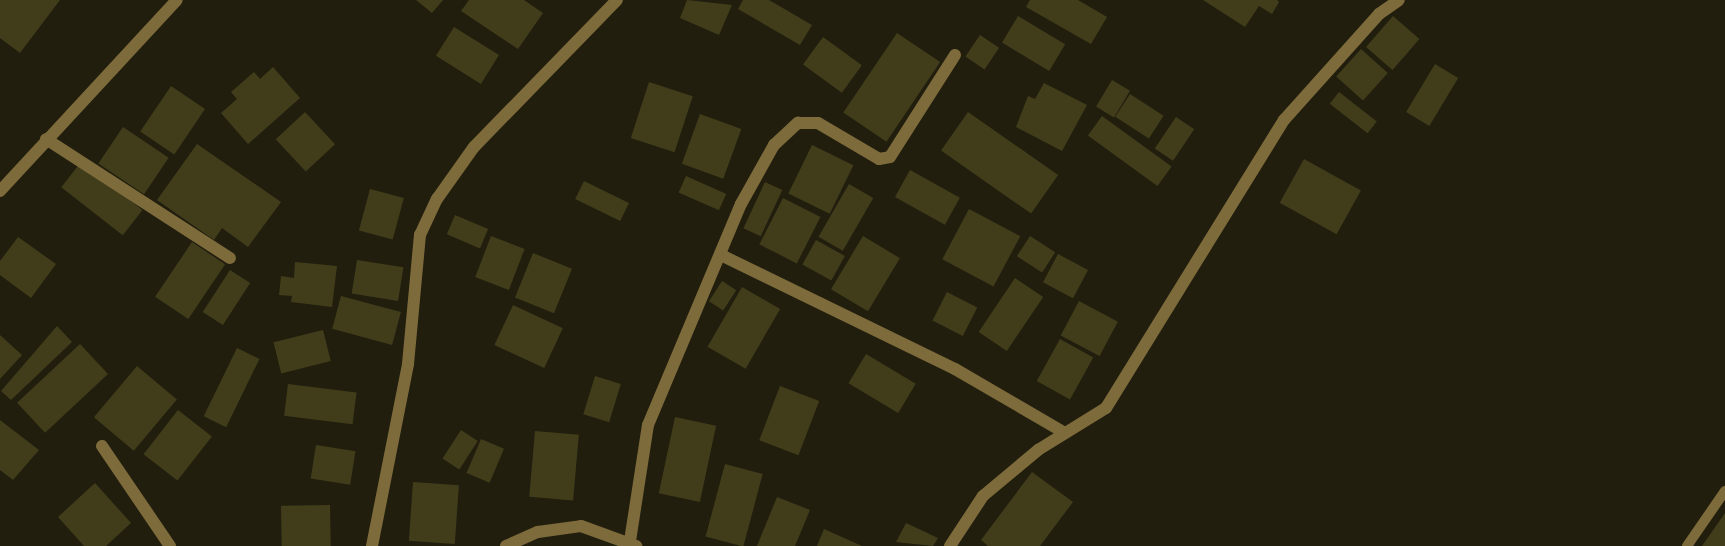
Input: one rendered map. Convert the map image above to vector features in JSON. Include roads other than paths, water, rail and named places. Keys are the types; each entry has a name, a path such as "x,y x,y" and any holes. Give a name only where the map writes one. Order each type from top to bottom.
{"street":[{"path":"0,190 177,0"},
{"path":"372,546 408,364 420,235 436,199 474,147 617,0"},
{"path":"950,546 983,496 1065,434 1106,408 1126,383 1284,120 1379,14 1399,0"},
{"path":"506,546 538,532 581,526 633,544 648,425 721,255 774,145 798,123 818,123 879,159 890,157 955,55"},
{"path":"46,139 230,258"},
{"path":"721,255 955,369 1065,434"},
{"path":"102,446 170,546"}],"lane":[{"path":"1687,546 1725,491"}]}
